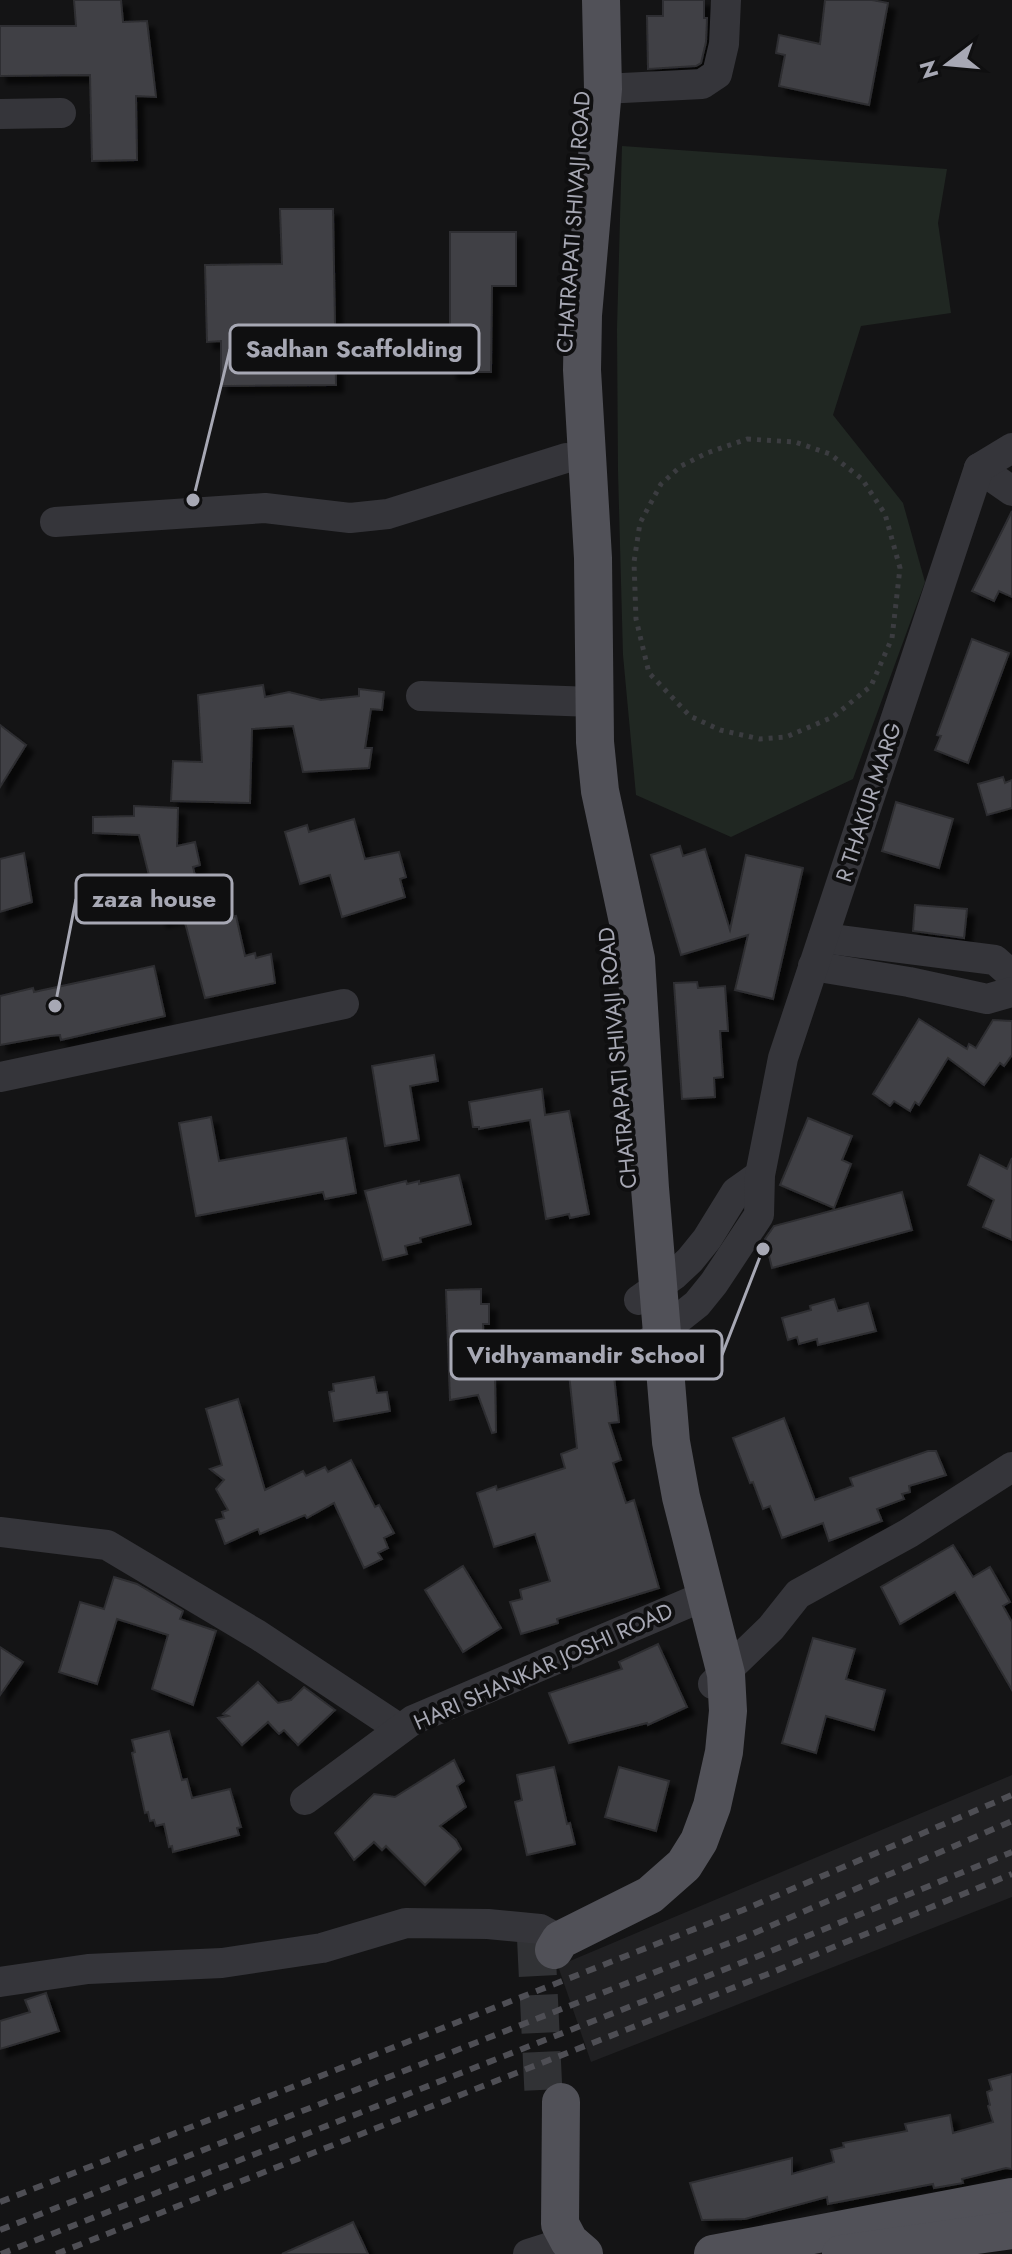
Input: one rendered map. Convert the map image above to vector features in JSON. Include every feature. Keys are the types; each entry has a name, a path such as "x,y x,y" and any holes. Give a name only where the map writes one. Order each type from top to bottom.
{"main road":[{"name":"CHATRAPATI SHIVAJI ROAD","path":"572,315 583,84 582,0"},
{"path":"583,701 593,558 574,392 572,315 603,89 601,0"},
{"path":"548,1939 650,1895 684,1865 699,1841 712,1806 724,1752 728,1711 700,1598 653,1340 648,1293 636,959 600,791 595,742 583,701 566,458 574,392"},
{"path":"552,2102 560,2224 558,2250"},
{"path":"713,2254 1012,2197"},
{"path":"862,2253 1012,2230"}],"street":[{"path":"603,89 702,84 717,74 724,44 726,0"},
{"path":"0,114 61,113"},
{"path":"1012,448 979,468 1012,491"},
{"path":"55,522 265,508 350,518 388,514 566,458"},
{"name":"R THAKUR MARG","path":"653,1340 681,1319 706,1294 759,1215 760,1175 783,1058 979,468"},
{"path":"421,696 583,701"},
{"path":"823,938 995,960 1012,975"},
{"path":"813,966 987,999 1012,992"},
{"path":"0,1077 344,1004"},
{"path":"648,1293 690,1260 736,1192 760,1175"},
{"path":"719,1680 771,1628 798,1594 909,1533 1012,1467"},
{"path":"0,1532 107,1545 258,1635 400,1729"},
{"name":"HARI SHANKAR JOSHI ROAD","path":"305,1800 413,1720 700,1598"},
{"path":"0,1982 88,1969 222,1963 279,1955 322,1948 406,1923 488,1924 548,1939"}],"path":[{"path":"747,439 795,442 830,454 862,479 885,514 900,568 892,638 871,686 833,717 786,737 760,739 720,730 690,716 649,673 636,619 634,562 640,523 661,484 681,466 747,439"}],"shaded area":[{"path":"622,146 947,169 938,223 951,313 861,326 833,415 903,503 925,582 853,779 731,837 636,795 623,655 618,471 617,329"},
{"path":"1012,1775 1012,1897 591,2062 558,1966"}],"building":[{"path":"74,0 121,0 123,22 147,21 156,97 136,96 137,160 92,161 90,75 0,76 0,26 76,26"},
{"path":"663,0 704,0 706,42 701,63 696,66 648,69 647,16 663,16"},
{"path":"825,0 888,3 869,105 779,86 785,55 776,53 779,35 820,44"},
{"path":"280,209 333,209 336,385 221,386 221,341 207,342 205,265 282,264"},
{"path":"450,232 516,232 516,286 492,286 491,372 450,372"},
{"path":"1012,511 1012,597 999,591 994,601 972,591"},
{"path":"972,639 1009,653 968,763 935,750 941,736 937,735"},
{"path":"263,685 265,697 289,692 321,700 359,696 359,689 384,692 382,710 371,709 365,748 372,748 369,768 303,772 293,726 252,729 250,803 171,801 173,761 202,762 198,695"},
{"path":"0,725 26,745 0,787"},
{"path":"1003,777 1005,783 1012,780 1012,808 987,815 978,784"},
{"path":"896,802 953,819 939,868 882,851"},
{"path":"134,806 178,808 177,846 195,842 200,865 193,867 206,922 236,916 245,956 255,953 256,958 271,954 275,983 205,998 183,915 160,920 139,835 93,833 93,817 134,816"},
{"path":"354,819 365,859 399,852 406,877 400,879 405,897 342,917 330,875 300,884 285,832 307,825 309,832"},
{"path":"680,846 683,856 705,849 730,930 746,855 803,868 773,999 735,990 748,935 681,955 651,855"},
{"path":"24,853 32,902 0,912 0,859"},
{"path":"915,905 967,909 964,938 913,931"},
{"path":"154,966 165,1016 61,1040 60,1035 0,1045 0,996 33,988 34,992"},
{"path":"697,982 698,988 725,986 728,1031 720,1031 723,1077 714,1078 715,1097 682,1099 674,983"},
{"path":"919,1019 967,1049 969,1044 976,1048 993,1020 1012,1021 1012,1055 1004,1066 1000,1063 984,1085 948,1058 919,1105 915,1102 910,1111 894,1101 890,1106 873,1094"},
{"path":"434,1055 438,1081 410,1086 419,1140 385,1146 372,1066"},
{"path":"542,1089 545,1115 569,1111 589,1214 546,1219 530,1120 479,1129 473,1127 469,1102"},
{"path":"211,1117 219,1161 346,1138 356,1193 325,1199 323,1192 196,1216 179,1123"},
{"path":"808,1118 852,1136 842,1160 851,1164 834,1208 780,1185"},
{"path":"980,1155 1007,1169 1012,1158 1012,1240 983,1227 994,1200 968,1185"},
{"path":"459,1175 471,1224 420,1238 421,1242 405,1246 407,1254 383,1260 365,1191 406,1181 407,1184 419,1181 419,1184"},
{"path":"902,1192 912,1230 772,1268 765,1239 774,1226"},
{"path":"481,1289 481,1304 489,1304 489,1324 483,1324 485,1377 495,1376 496,1432 492,1433 478,1395 450,1400 446,1290"},
{"path":"834,1299 838,1311 868,1303 876,1331 818,1345 817,1339 799,1344 797,1337 788,1340 782,1318 811,1310 810,1306"},
{"path":"610,1340 619,1422 609,1423 621,1460 613,1463 626,1503 634,1500 659,1588 557,1619 558,1623 521,1634 510,1602 522,1599 520,1590 550,1581 535,1534 494,1547 477,1493 496,1486 497,1490 565,1468 561,1454 577,1448 566,1346"},
{"path":"374,1377 377,1393 387,1392 390,1411 334,1421 329,1392 334,1391 333,1384"},
{"path":"238,1399 265,1490 303,1471 306,1476 325,1467 328,1472 351,1460 375,1507 379,1505 394,1533 384,1538 388,1548 378,1553 382,1559 364,1568 334,1503 307,1518 305,1515 260,1534 258,1529 225,1544 216,1520 224,1518 222,1512 228,1510 216,1489 224,1480 210,1469 222,1465 206,1409"},
{"path":"784,1418 815,1500 853,1486 850,1478 928,1451 936,1451 946,1475 909,1486 910,1492 902,1494 904,1499 877,1509 882,1521 829,1541 823,1523 782,1538 770,1506 763,1509 753,1482 750,1483 733,1438"},
{"path":"953,1545 973,1577 990,1567 1010,1602 1003,1606 1012,1622 1012,1690 955,1592 900,1624 881,1587"},
{"path":"463,1566 501,1628 463,1652 425,1590"},
{"path":"114,1577 137,1584 183,1611 180,1619 216,1631 193,1705 152,1689 168,1635 117,1619 97,1684 59,1672 80,1602 104,1609"},
{"path":"813,1638 855,1649 846,1679 885,1690 874,1730 826,1716 816,1753 782,1743"},
{"path":"658,1644 687,1707 648,1725 569,1743 549,1693 622,1669 619,1662"},
{"path":"0,1647 23,1662 0,1695"},
{"path":"258,1682 278,1703 291,1700 304,1687 335,1710 298,1745 284,1730 279,1734 268,1722 242,1745 218,1718 228,1716 223,1714"},
{"path":"169,1731 182,1780 187,1779 192,1798 230,1789 241,1827 237,1828 239,1835 173,1852 164,1824 156,1826 154,1820 150,1821 148,1812 145,1813 132,1740"},
{"path":"454,1760 464,1781 457,1786 466,1807 440,1826 461,1849 425,1885 386,1846 382,1850 374,1842 354,1860 335,1833 374,1794 395,1797"},
{"path":"554,1767 567,1824 570,1823 575,1844 527,1855 515,1802 522,1800 517,1775"},
{"path":"619,1767 669,1781 656,1831 605,1817"},
{"path":"46,1993 59,2031 0,2049 0,2021 30,2012 25,2000"},
{"path":"1012,2074 1012,2169 934,2188 933,2184 828,2204 827,2197 745,2219 702,2220 690,2183 792,2158 792,2174 834,2162 831,2150 844,2147 843,2143 907,2131 905,2124 950,2115 953,2133 993,2122 988,2106 987,2092 992,2090 989,2080"},
{"path":"353,2222 368,2254 282,2254"}],"tunnel":[{"path":"536,1938 544,2103"}],"railway":[{"path":"0,2202 743,1910 1012,1795"},
{"path":"0,2230 752,1934 1012,1821"},
{"path":"1,2254 761,1955 1012,1852"},
{"path":"56,2254 768,1974 1012,1874"}],"place":[{"name":"Sadhan Scaffolding","path":"193,500"},
{"name":"zaza house","path":"55,1006"},
{"name":"Vidhyamandir School","path":"763,1249"}]}
